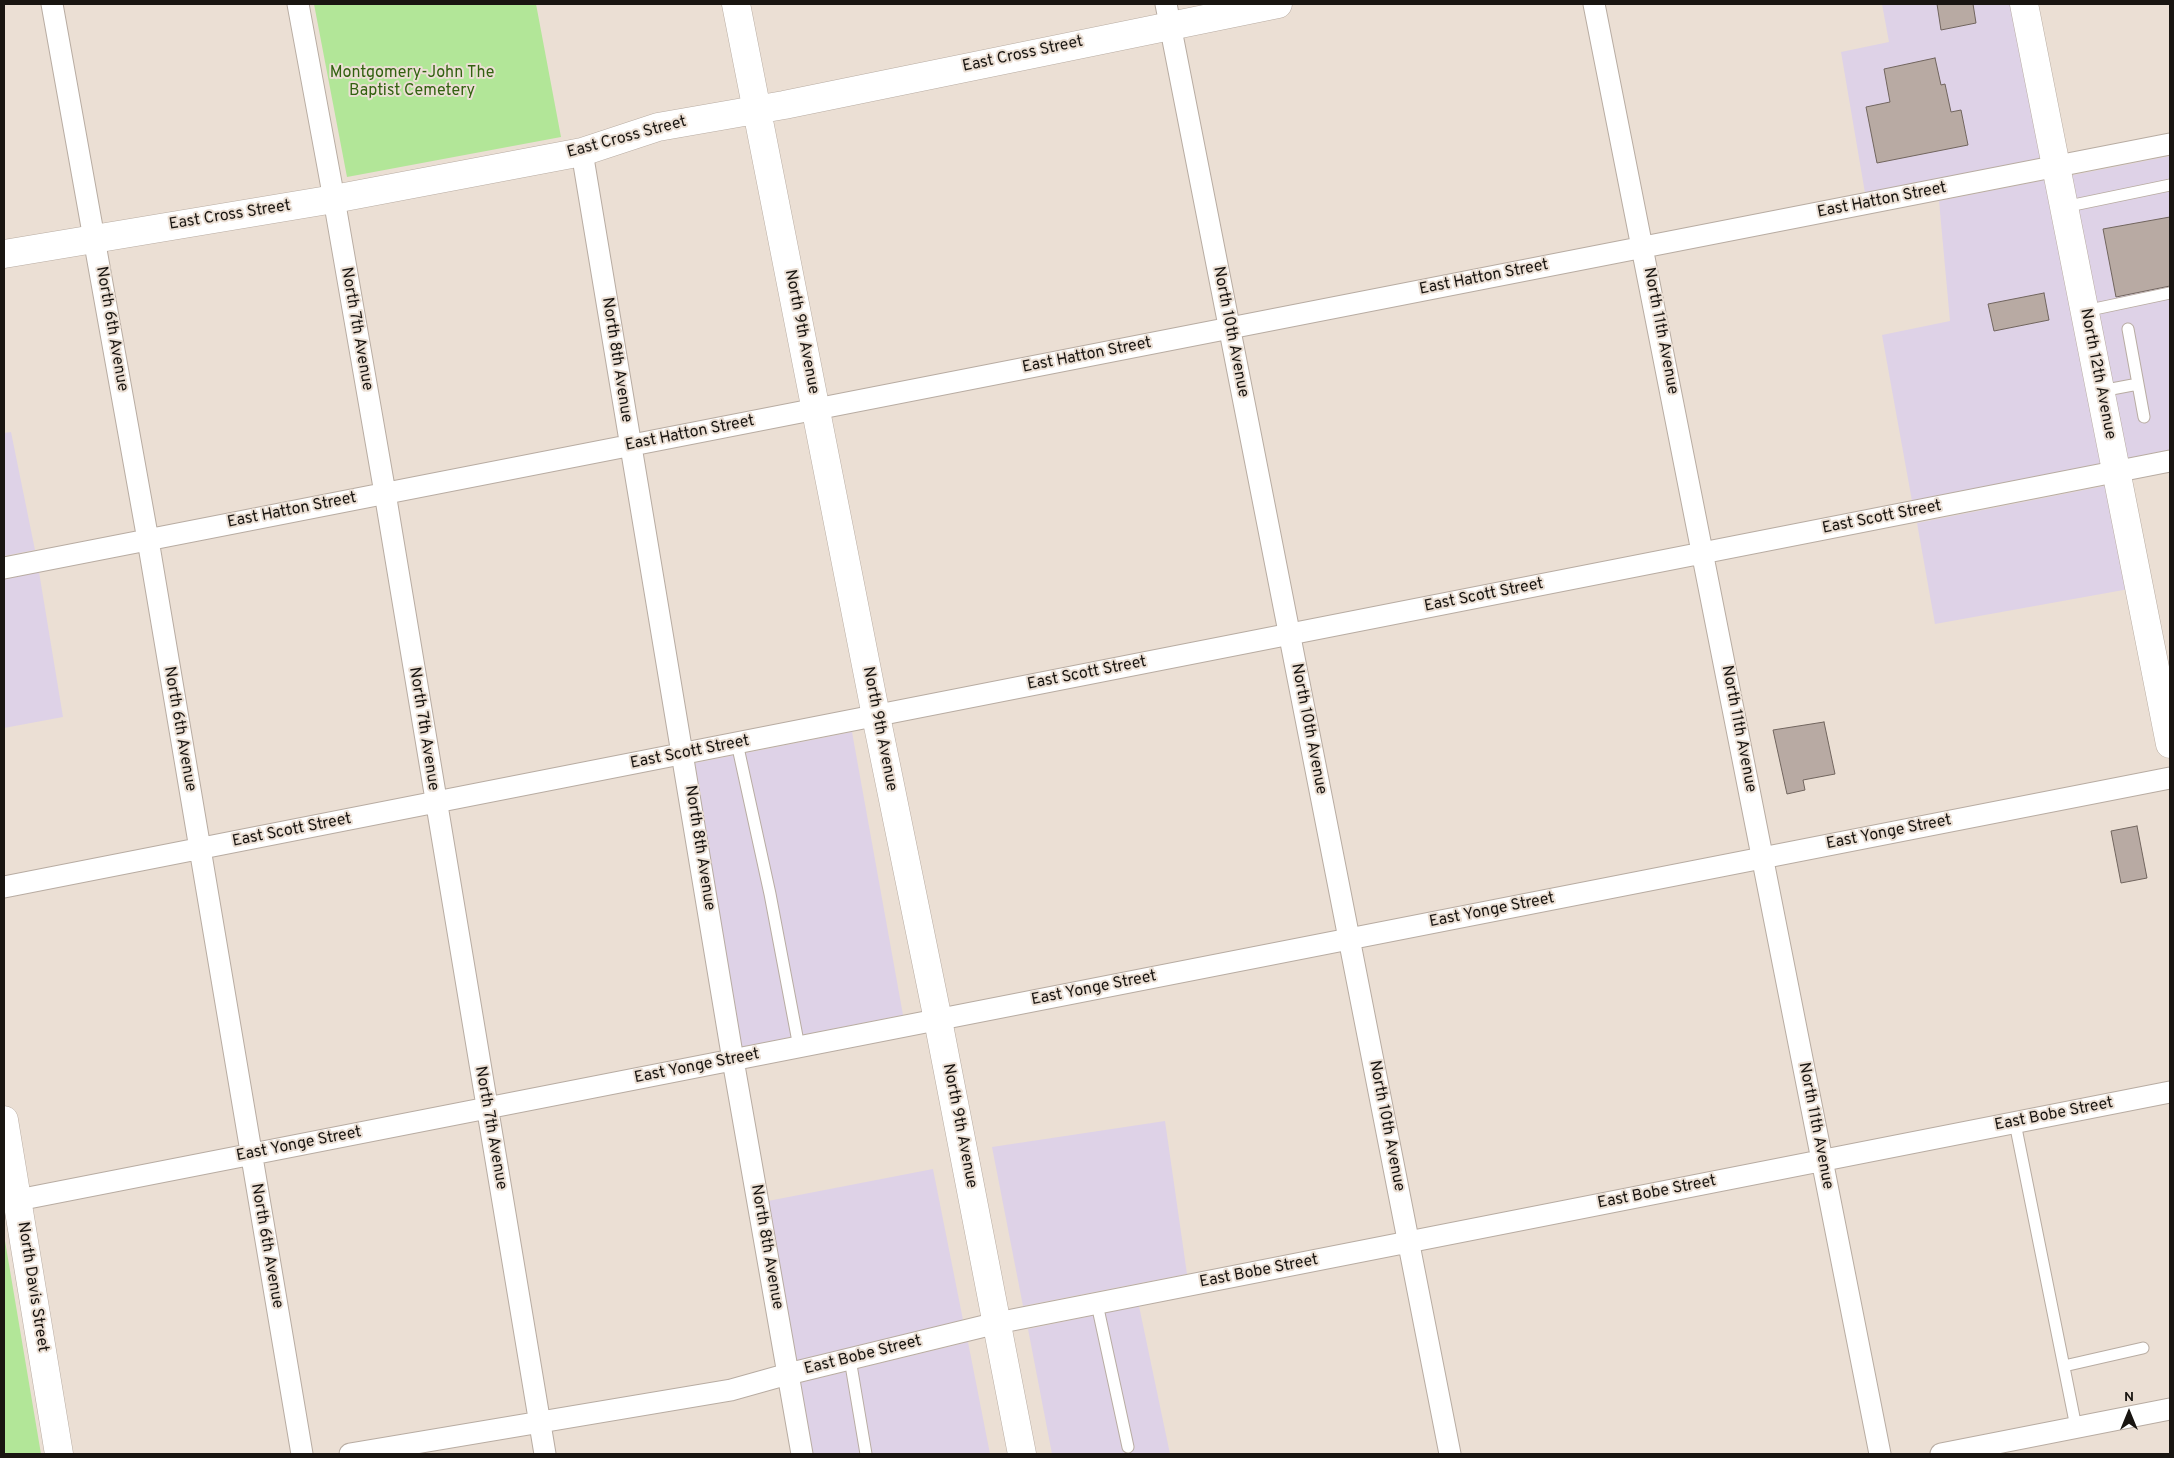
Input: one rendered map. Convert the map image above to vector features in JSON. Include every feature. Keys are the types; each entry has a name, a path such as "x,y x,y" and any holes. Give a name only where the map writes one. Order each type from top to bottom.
{"street":[{"name":"North 6th Avenue","path":"52,4 148,540 250,1155 302,1454"},
{"name":"North 7th Avenue","path":"298,4 385,494 545,1454"},
{"name":"North 9th Avenue","path":"736,4 876,716 938,1020 1022,1454"},
{"name":"East Cross Street","path":"4,254 334,200 582,152 658,127 756,110 1168,14 1278,4"},
{"name":"North 11th Avenue","path":"1594,4 1644,247 1880,1454"},
{"name":"North 12th Avenue","path":"2024,4 2170,744"},
{"name":"North 10th Avenue","path":"1168,14 1450,1454"},
{"name":"East Hatton Street","path":"4,568 2170,144"},
{"name":"North 8th Avenue","path":"582,152 733,1060 802,1454"},
{"name":"East Scott Street","path":"4,888 2170,461"},
{"name":"East Yonge Street","path":"18,1200 2170,778"},
{"name":"East Bobe Street","path":"350,1454 731,1390 788,1374 997,1323 2170,1092"},
{"name":"North Davis Street","path":"4,1120 59,1454"},
{"path":"1940,1454 2170,1409"}],"lane":[{"path":"2064,206 2170,185"},
{"path":"2085,311 2170,293"},
{"path":"2128,329 2144,417"},
{"path":"2101,391 2138,384"},
{"path":"738,743 770,894 799,1047"},
{"path":"2015,1123 2076,1427"},
{"path":"1097,1304 1128,1447"},
{"path":"2064,1366 2143,1348"},
{"path":"850,1359 866,1454"}],"shaded area":[{"path":"1882,4 2014,4 2044,158 1865,193 1841,52 1889,42"},
{"path":"2170,156 2170,450 2124,459 2068,176"},
{"path":"2049,179 2105,463 1912,501 1882,335 1950,321 1939,201"},
{"path":"11,432 35,550 4,556 4,433"},
{"path":"2109,485 2129,589 1935,624 1917,523"},
{"path":"39,572 63,717 4,728 4,579"},
{"path":"852,732 903,1015 741,1047 695,763"},
{"path":"1165,1121 1187,1274 1023,1306 992,1147"},
{"path":"933,1169 963,1320 795,1361 768,1201"},
{"path":"1139,1306 1170,1454 1052,1454 1028,1329"},
{"path":"968,1342 990,1454 811,1454 799,1383"}],"green space":[{"name":"Montgomery-John The Baptist Cemetery","path":"314,4 536,4 561,137 347,177"},
{"path":"4,1235 41,1454 4,1454"}],"building":[{"path":"1937,4 1973,4 1976,23 1941,30"},
{"path":"1935,58 1941,85 1945,84 1951,112 1961,110 1968,145 1877,163 1866,107 1890,102 1884,69"},
{"path":"2170,217 2170,286 2116,297 2103,229"},
{"path":"2044,293 2049,320 1994,331 1988,304"},
{"path":"1824,722 1835,774 1803,780 1805,790 1787,794 1773,730"},
{"path":"2137,826 2147,878 2121,883 2111,831"}]}
